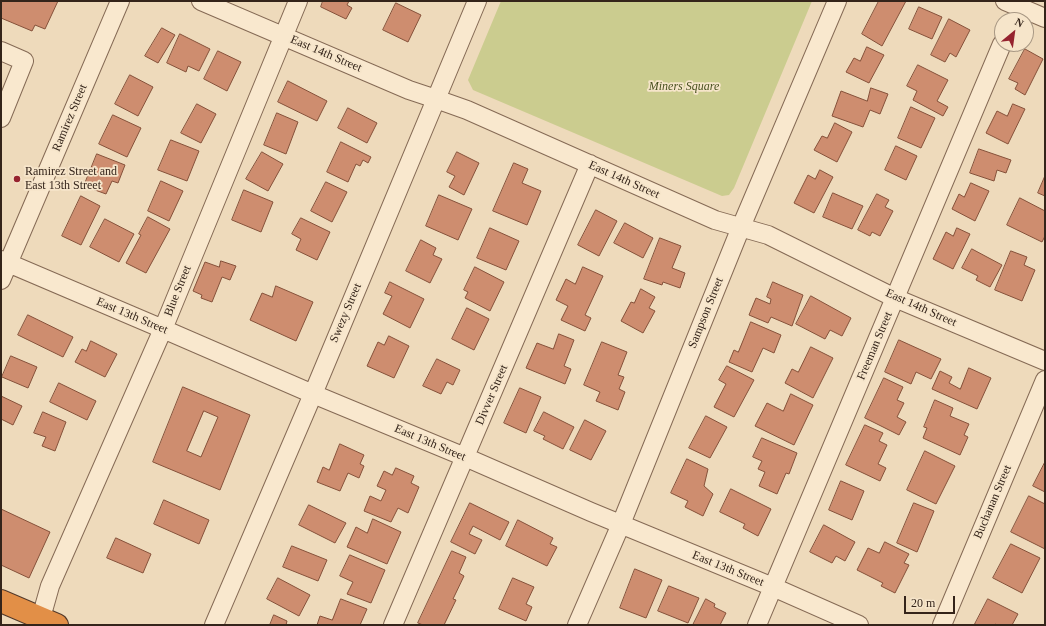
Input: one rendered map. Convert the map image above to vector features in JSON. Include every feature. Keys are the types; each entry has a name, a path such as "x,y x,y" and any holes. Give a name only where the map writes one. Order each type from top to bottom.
{"highway":[{"path":"1,601 46,623"}],"street":[{"name":"Ramirez Street","path":"1,280 5,262 120,1"},
{"name":"East 14th Street","path":"201,1 409,90 436,98 467,110 715,220 768,235 895,298 1045,361"},
{"name":"Blue Street","path":"46,623 50,586 163,329 298,1"},
{"name":"Swezy Street","path":"214,625 477,1"},
{"name":"Sampson Street","path":"577,625 621,524 741,227 837,1"},
{"path":"1014,7 1045,18"},
{"path":"1,51 24,61 1,118"},
{"name":"Freeman Street","path":"757,625 999,52"},
{"name":"Divver Street","path":"394,625 590,164"},
{"name":"East 13th Street","path":"5,262 312,394 465,457 859,625"},
{"name":"Buchanan Street","path":"942,625 1045,380"}],"green space":[{"name":"Miners Square","path":"501,1 812,1 734,188 729,195 722,196 473,90 468,80"}],"building":[{"path":"1,1 58,1 45,29 35,25 32,31 1,18"},
{"path":"323,1 349,1 347,5 352,8 346,19 321,7"},
{"path":"879,1 906,1 882,46 862,34"},
{"path":"396,3 421,15 408,42 383,30"},
{"path":"919,7 942,17 932,39 909,29"},
{"path":"949,19 970,30 956,57 950,53 945,62 931,55"},
{"path":"162,28 175,35 158,63 145,56"},
{"path":"180,34 210,49 199,71 188,66 186,72 167,63"},
{"path":"867,47 884,55 869,83 846,72 854,58 860,61"},
{"path":"218,51 241,62 227,91 204,79"},
{"path":"1023,52 1030,52 1043,59 1025,95 1015,89 1018,83 1009,79"},
{"path":"918,65 948,80 937,101 948,107 943,116 913,100 917,91 907,86"},
{"path":"130,75 153,87 138,116 115,104"},
{"path":"288,81 327,101 317,121 278,102"},
{"path":"871,88 888,94 880,114 870,110 863,127 832,116 841,91 867,101"},
{"path":"197,104 216,114 201,143 181,133"},
{"path":"1013,104 1025,109 1008,144 986,133 997,111 1007,116"},
{"path":"911,107 935,118 921,148 898,138"},
{"path":"348,108 377,123 367,143 338,128"},
{"path":"277,113 298,122 286,154 264,145"},
{"path":"113,115 141,128 127,157 99,144"},
{"path":"835,123 852,132 837,162 814,150 822,136 827,138"},
{"path":"171,140 199,151 187,181 158,170"},
{"path":"341,142 371,157 368,163 363,160 360,166 356,164 348,182 327,172"},
{"path":"896,146 917,156 906,180 885,170"},
{"path":"979,149 1011,160 1006,173 997,170 994,181 970,173"},
{"path":"262,152 283,164 268,191 246,179"},
{"path":"457,152 479,163 464,195 449,187 455,176 447,172"},
{"path":"97,154 125,165 118,183 112,181 106,194 84,186"},
{"path":"514,163 528,169 522,183 541,191 527,225 493,211"},
{"path":"820,170 833,177 814,213 794,203 808,175 815,179"},
{"path":"1045,176 1045,196 1038,193"},
{"path":"161,181 183,191 169,221 148,211"},
{"path":"326,182 347,192 332,222 311,211"},
{"path":"971,183 989,191 975,221 952,209 959,194 964,197"},
{"path":"244,190 273,202 261,232 232,220"},
{"path":"833,193 863,206 852,229 823,217"},
{"path":"877,194 889,200 885,207 893,211 880,236 872,232 870,236 858,230"},
{"path":"439,195 472,209 458,240 426,226"},
{"path":"81,196 100,206 81,245 62,236"},
{"path":"1020,198 1045,211 1045,236 1042,242 1007,225"},
{"path":"596,210 617,221 599,256 578,245"},
{"path":"148,217 170,229 146,273 126,263 141,235 139,234"},
{"path":"301,218 330,232 317,260 296,250 301,239 292,234"},
{"path":"105,219 134,234 119,262 90,247"},
{"path":"625,223 653,238 643,258 614,243"},
{"path":"490,228 519,241 506,270 477,258"},
{"path":"957,228 970,234 953,269 933,259 946,232 953,236"},
{"path":"660,238 681,246 672,268 685,273 680,288 663,282 662,285 644,279"},
{"path":"421,240 436,248 433,255 442,259 430,283 406,271"},
{"path":"972,249 1002,265 990,287 976,280 978,276 962,268"},
{"path":"1011,251 1027,257 1024,265 1035,270 1022,301 995,290"},
{"path":"221,261 236,266 230,280 222,277 212,302 201,298 202,295 193,291 205,262 219,267"},
{"path":"475,267 504,282 490,311 465,298 468,292 464,290"},
{"path":"583,267 603,276 585,315 591,318 585,331 561,320 568,306 556,300 566,279 575,284"},
{"path":"390,282 424,299 410,328 383,314 392,296 385,293"},
{"path":"773,282 803,295 792,326 771,317 768,323 749,315 756,298 770,304 771,299 767,297"},
{"path":"276,286 313,302 296,341 250,320 262,293 272,297"},
{"path":"641,289 655,297 649,308 655,311 643,333 621,321 631,302 634,303"},
{"path":"811,296 851,318 842,336 830,330 825,339 796,324"},
{"path":"467,308 489,319 474,350 452,339"},
{"path":"28,315 73,337 63,357 18,335"},
{"path":"751,322 781,335 774,353 763,348 752,372 729,362 734,350 738,352"},
{"path":"559,334 574,340 564,366 571,369 565,384 526,368 537,343 553,349"},
{"path":"389,336 409,346 394,378 367,366 378,342 384,345"},
{"path":"899,340 941,359 931,379 916,372 911,384 885,372"},
{"path":"91,341 117,354 105,377 75,362 82,349 86,351"},
{"path":"602,342 627,352 618,375 624,377 619,389 625,392 618,410 596,401 600,392 584,385"},
{"path":"811,347 833,358 813,398 785,383 792,369 798,372"},
{"path":"11,356 37,367 28,388 2,377"},
{"path":"437,359 460,370 453,385 447,382 441,394 423,386"},
{"path":"727,366 754,380 734,417 714,407 726,384 719,380"},
{"path":"969,368 991,378 977,409 932,389 940,371 952,377 949,383 960,389"},
{"path":"884,378 903,387 897,400 904,403 897,417 906,422 899,435 865,418"},
{"path":"59,383 96,401 87,420 50,402"},
{"path":"183,387 250,415 220,490 153,462","holes":["204,411 218,417 201,457 187,451"]},
{"path":"520,388 541,397 526,433 504,423"},
{"path":"791,394 813,405 794,445 755,426 767,403 783,411"},
{"path":"1,396 22,406 13,425 1,419"},
{"path":"935,400 953,408 950,416 969,424 964,435 968,437 960,455 923,438 927,428 924,427"},
{"path":"43,412 66,422 55,451 42,446 46,437 34,433"},
{"path":"544,412 574,427 563,449 543,439 545,436 534,431"},
{"path":"706,416 727,427 710,458 689,448"},
{"path":"585,420 606,431 591,460 570,450"},
{"path":"865,425 883,433 879,441 887,445 878,464 886,468 880,481 846,465"},
{"path":"762,438 797,453 789,474 786,473 777,494 759,486 765,472 758,469 762,461 753,457"},
{"path":"340,444 364,455 360,464 364,466 359,478 348,473 340,491 317,482 323,467 329,470"},
{"path":"925,451 955,466 936,504 907,490"},
{"path":"687,459 708,469 704,486 713,494 703,516 685,507 688,501 671,493"},
{"path":"1045,462 1045,492 1033,486"},
{"path":"396,468 414,476 411,483 419,487 408,513 398,508 391,522 364,511 370,496 381,501 386,490 377,486 384,471 392,475"},
{"path":"841,481 864,491 852,520 829,510"},
{"path":"731,489 771,509 758,536 743,528 745,524 720,512"},
{"path":"1029,496 1045,504 1045,549 1011,532"},
{"path":"164,500 209,520 199,544 154,524"},
{"path":"470,503 509,522 500,540 473,526 469,534 482,540 475,554 451,542"},
{"path":"914,503 934,511 917,552 897,543"},
{"path":"309,505 346,523 335,543 299,525"},
{"path":"1,509 50,532 29,578 1,565"},
{"path":"373,519 401,532 387,564 347,547 356,527 367,533"},
{"path":"518,520 553,538 550,544 557,547 547,566 506,546"},
{"path":"824,525 855,542 845,561 836,556 832,563 810,552"},
{"path":"116,538 151,554 143,573 107,558"},
{"path":"885,542 909,554 904,563 909,565 895,593 881,586 883,583 857,570 868,548 879,553"},
{"path":"1011,544 1040,558 1022,593 993,578"},
{"path":"292,546 327,560 318,581 283,567"},
{"path":"452,551 466,557 459,573 464,576 453,599 456,600 444,625 423,625 418,623"},
{"path":"350,555 385,570 371,603 347,594 353,582 340,576"},
{"path":"635,569 662,580 646,618 620,608"},
{"path":"278,578 310,595 299,616 267,599"},
{"path":"513,578 534,587 526,604 532,607 526,621 499,609"},
{"path":"669,586 699,598 688,623 658,611"},
{"path":"341,599 367,609 360,625 317,625 320,616 332,620"},
{"path":"706,599 715,604 714,607 726,613 720,625 693,625"},
{"path":"988,599 1018,614 1012,625 975,624"},
{"path":"274,615 287,621 286,625 270,625"}],"place":[{"name":"Ramirez Street and East 13th Street","path":"17,179"}]}
